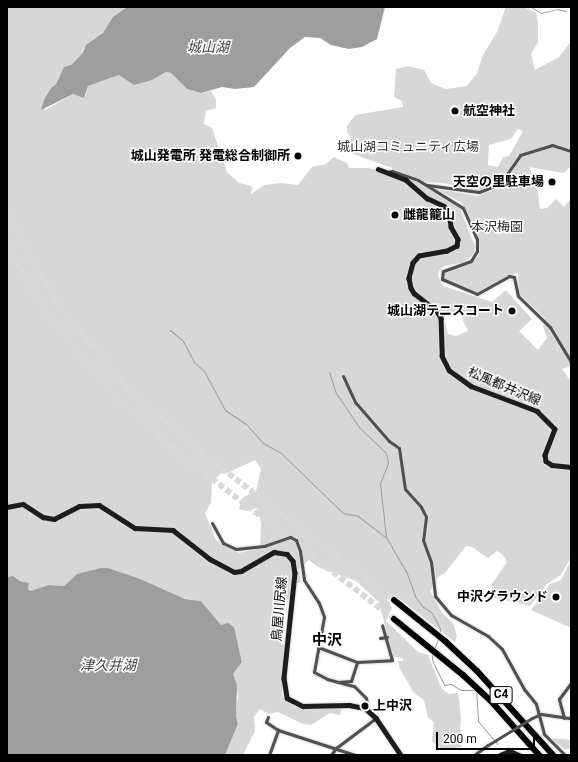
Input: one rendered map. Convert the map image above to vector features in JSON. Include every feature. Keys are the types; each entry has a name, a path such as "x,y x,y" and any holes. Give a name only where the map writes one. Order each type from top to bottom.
{"highway":[{"name":"C4","path":"394,600 445,641 497,691 553,755"},
{"name":"C4","path":"394,619 440,655 472,683 490,700 539,755"}],"main road":[{"name":"松風都井沢線","path":"378,169 406,180 427,198 444,206 448,212 451,227 458,239 457,246 451,250 420,256 413,263 409,278 410,288 437,311 441,318 442,351 446,366 453,374 466,384 537,411 555,429 545,455 546,461 552,465 571,467"},
{"name":"鳥屋川尻線","path":"7,507 15,503 23,504 43,516 54,519 79,506 99,505 135,528 173,530 210,559 234,572 241,572 274,552 287,554 293,561 295,573 284,678 285,694 290,701 300,706 356,706 368,710"},
{"path":"368,710 376,718 401,755"},
{"path":"500,755 510,751 520,755"}],"street":[{"path":"427,185 479,192 500,184 516,158 520,155 552,145 571,151"},
{"name":"松風都井沢線","path":"387,172 399,173 427,185 460,204 478,245 474,258 443,271 442,279 477,294 509,276 514,277 518,296 550,327 571,362"},
{"path":"343,376 355,402 389,441 399,448 405,489 421,507 426,517 423,540 431,562 435,596 451,615 484,633 498,645 524,689 533,699 539,714 544,734 565,755"},
{"path":"212,523 223,542 236,549 264,546 290,537 296,540 300,551 304,580 319,603 324,617 314,672 338,682 355,686 367,699 368,710"},
{"path":"318,647 357,662 392,660 387,637 382,625"},
{"path":"380,638 387,637"},
{"path":"338,682 351,681 357,662"},
{"path":"564,718 559,700 571,683"},
{"path":"474,755 539,714 571,718"},
{"path":"268,717 266,722 278,730 355,755"},
{"path":"331,755 336,748 376,718"},
{"path":"269,755 278,730"}],"green space":[{"path":"7,7 127,7 113,18 103,33 83,49 82,54 71,65 64,67 56,84 51,88 44,100 45,110 73,94 85,97 88,86 119,75 152,80 166,72 171,73 187,89 201,93 211,91 216,100 216,108 206,111 204,124 212,128 227,172 239,183 252,186 251,194 264,185 281,183 298,185 312,167 326,164 334,157 347,163 349,168 368,168 392,173 392,168 350,153 351,137 347,132 347,126 355,115 403,107 402,101 394,97 396,69 408,66 424,70 431,83 446,89 467,86 477,73 483,55 497,32 506,7 524,7 536,13 538,23 538,42 531,54 535,70 559,57 571,41 571,166 564,173 529,167 537,186 540,209 547,208 556,199 564,207 571,199 571,366 562,369 571,382 571,557 561,575 547,584 530,606 495,598 492,595 492,584 507,562 503,555 497,551 488,558 472,547 466,546 445,573 438,577 430,591 442,613 453,623 457,636 455,642 395,595 387,598 392,608 386,621 418,652 428,655 441,688 449,694 458,693 461,719 460,730 462,733 461,747 452,750 443,750 432,741 434,722 428,718 424,700 414,693 400,669 398,661 403,661 403,658 393,657 379,602 356,581 318,567 309,560 299,569 301,583 291,583 290,598 281,603 274,617 279,642 284,645 282,693 284,699 295,707 342,708 340,715 330,713 311,725 303,724 278,712 269,714 260,709 254,717 255,731 243,755 225,755 238,724 235,717 238,696 233,674 242,662 236,635 221,625 201,601 182,598 108,568 77,574 64,586 48,585 31,591 28,589 29,583 20,581 13,576 7,577","holes":["518,129 523,131 509,156 503,157 498,167 488,165 489,145 511,139","429,182 449,184 474,192 503,183 496,189 477,196 436,189 462,203 480,246 478,256 472,263 446,273 443,278 476,293 518,272 519,294 545,318 543,327 547,338 538,350 519,331 532,319 506,290 492,302 443,286 438,276 439,271 444,266 465,262 474,253 475,246 458,204 427,187","446,312 460,314 468,331 456,336 448,334 443,316","255,460 261,469 256,491 242,498 239,509 247,511 257,508 261,523 260,548 239,553 216,540 205,513 211,503 212,482 221,473 225,474"]},
{"name":"中沢グラウンド","path":"571,560 571,628 531,610 550,584 561,580"},
{"path":"551,738 571,740 571,748 565,750"}],"water":[{"name":"城山湖","path":"127,7 385,7 377,39 362,47 349,49 331,45 320,38 305,37 290,48 254,87 235,89 222,87 201,93 187,89 171,73 166,72 152,80 134,85 119,75 88,86 84,98 73,94 41,110 44,100 51,88 56,84 64,67 71,65 82,54 86,45 103,33 113,17"},
{"name":"津久井湖","path":"101,568 108,568 140,579 185,599 201,601 221,625 228,623 234,627 242,662 233,674 237,685 236,717 238,724 225,755 7,755 7,577 13,576 20,581 29,583 28,589 31,591 48,585 64,586 77,574"}],"waterway":[{"path":"531,7 541,13 557,9 566,11"},
{"path":"170,330 183,341 194,362 204,371 225,410 246,424 263,443 281,453 343,513 358,516 385,537"},
{"path":"329,372 336,393 359,427 386,453 388,463 380,484 386,537 406,571 415,596 422,606 432,613 440,632"},
{"path":"434,649 438,639"},
{"path":"432,654 432,660 444,685 451,684 461,690 476,690 478,721 497,744"}],"tunnel":[{"path":"7,212 35,266 67,316 131,391 207,457 394,600"},
{"path":"7,246 55,325 122,403 176,451 394,619"}],"place":[{"name":"航空神社","path":"455,111"},
{"name":"城山発電所 発電総合制御所","path":"298,156"},
{"name":"天空の里駐車場","path":"552,182"},
{"name":"雌龍籠山","path":"395,215"},
{"name":"城山湖テニスコート","path":"512,311"},
{"name":"中沢グラウンド","path":"556,597"},
{"name":"上中沢","path":"365,706"}],"district":[{"name":"中沢","path":"327,641"}],"park label":[{"name":"城山湖コミュニティ広場","path":"408,147"},
{"name":"本沢梅園","path":"497,227"}]}
